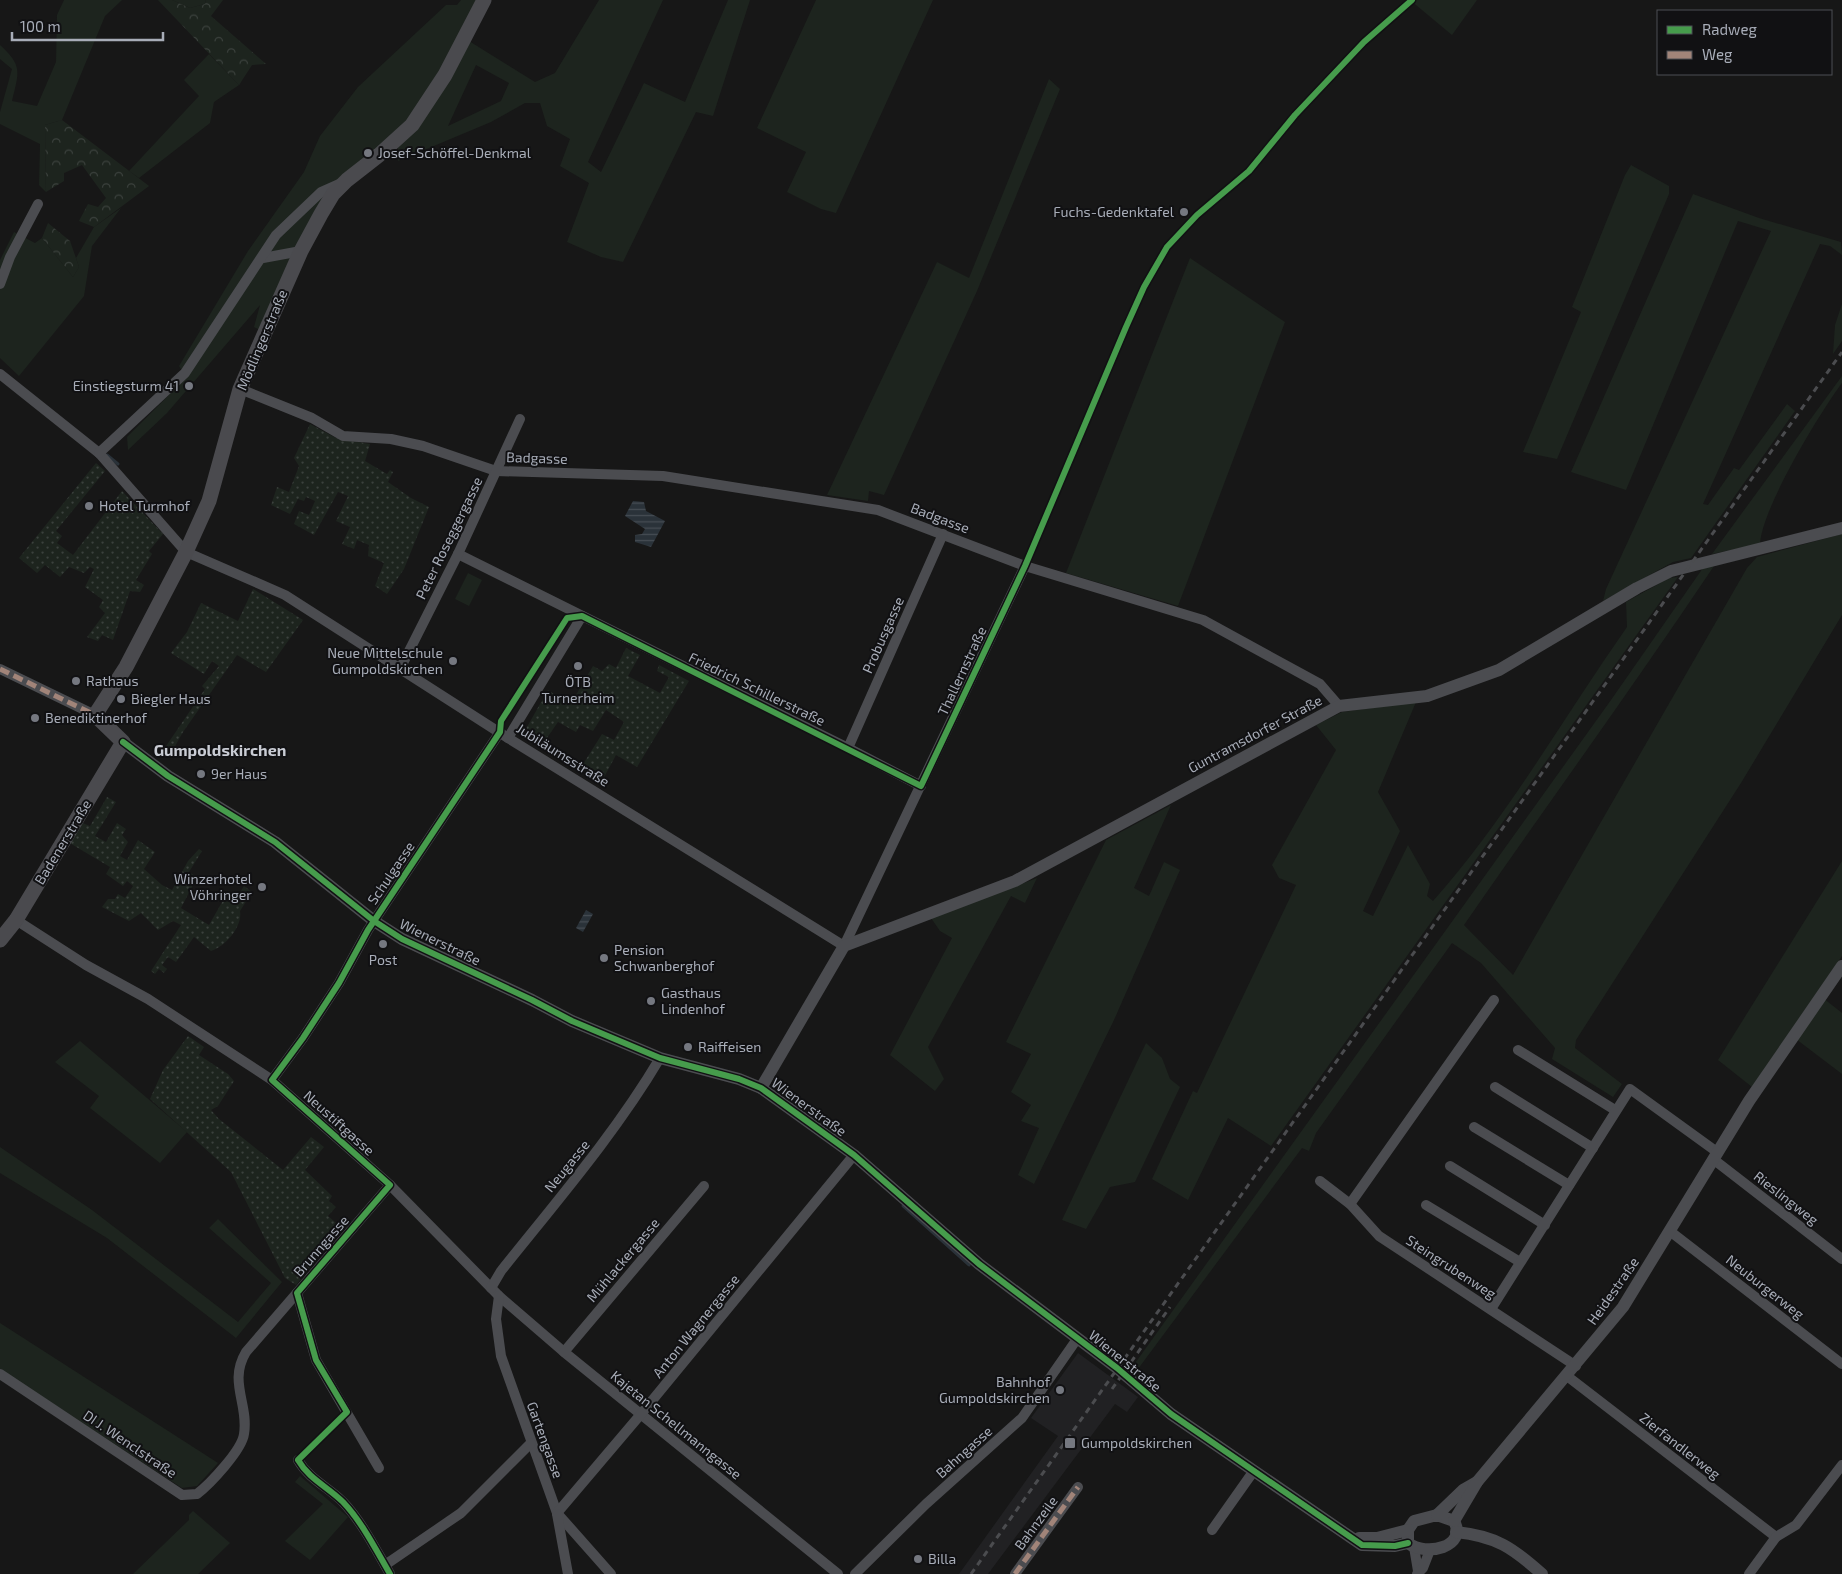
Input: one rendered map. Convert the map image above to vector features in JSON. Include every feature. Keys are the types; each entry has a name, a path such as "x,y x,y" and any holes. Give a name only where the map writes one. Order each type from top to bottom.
{"main road":[{"name":"Mödlingerstraße","path":"95,715 126,668 186,552 209,501 240,389 301,251 333,194 347,180 379,156 412,125 445,75 484,0"},
{"path":"95,715 123,742"},
{"name":"Badenerstraße","path":"0,940 16,920 123,742"}],"street":[{"path":"100,453 185,373 276,235 321,192 347,180"},
{"path":"0,284 10,257 38,204"},
{"path":"262,258 301,251"},
{"path":"0,374 100,453 186,552"},
{"name":"Badgasse","path":"240,389 312,418 343,436 391,439 422,446 496,471 663,476 878,510 1025,566 1202,620 1320,684 1339,706"},
{"name":"Peter Roseggergasse","path":"401,667 458,554 520,419"},
{"name":"Guntramsdorfer Straße","path":"844,946 1015,881 1339,706 1427,696 1499,670 1656,577 1684,568 1842,528"},
{"name":"Probusgasse","path":"848,748 943,534"},
{"name":"Jubiläumsstraße","path":"186,552 285,595 401,667 504,735 844,946"},
{"name":"Friedrich Schillerstraße","path":"458,554 921,786"},
{"name":"Thallernstraße","path":"761,1088 844,946 1025,566"},
{"name":"Schulgasse","path":"272,1080 303,1038 339,983 374,921 504,735 582,616"},
{"path":"0,669 95,715"},
{"name":"Wienerstraße","path":"123,742 168,776 275,842 374,921 402,939 532,1000 572,1021 660,1058 739,1079 761,1088 852,1158 980,1264 1117,1368 1171,1414 1253,1472 1362,1545 1377,1547 1410,1540 1430,1550"},
{"name":"Neustiftgasse","path":"16,920 86,965 148,999 272,1080 390,1186 499,1296"},
{"name":"Heidestraße","path":"1455,1526 1476,1482 1576,1366 1623,1306 1671,1232 1715,1155 1749,1101 1842,966"},
{"path":"1350,1204 1494,1000"},
{"path":"1491,1310 1520,1262 1545,1226 1615,1110 1518,1050"},
{"name":"Neugasse","path":"491,1288 501,1271 615,1128 640,1093 660,1058"},
{"path":"1495,1087 1593,1148"},
{"name":"Rieslingweg","path":"1615,1110 1630,1089 1715,1155 1842,1259"},
{"path":"1474,1127 1569,1185"},
{"name":"Anton Wagnergasse","path":"557,1513 852,1158"},
{"path":"1450,1166 1545,1226"},
{"name":"Steingrubenweg","path":"1320,1182 1350,1204 1379,1236 1576,1366"},
{"name":"Brunngasse","path":"379,1468 316,1360 297,1293 390,1186"},
{"name":"Mühlackergasse","path":"564,1352 704,1186"},
{"path":"1426,1205 1520,1262"},
{"name":"Neuburgerweg","path":"1671,1232 1842,1364"},
{"name":"DI J. Wenclstraße","path":"0,1374 182,1495 197,1494 240,1446 244,1435 238,1386 241,1361 297,1293"},
{"name":"Kajetan Schellmanngasse","path":"499,1296 564,1352 838,1574"},
{"name":"Gartengasse","path":"499,1296 496,1320 501,1356 557,1513 611,1574"},
{"name":"Bahngasse","path":"855,1574 926,1504 1022,1418 1078,1339"},
{"name":"Zierfandlerweg","path":"1567,1376 1776,1537"},
{"path":"298,1460 311,1477 354,1514 387,1569 461,1513 531,1443"},
{"path":"1749,1574 1776,1537 1796,1525 1842,1465"},
{"path":"1212,1530 1253,1472"},
{"name":"Heidestraße","path":"1437,1514 1463,1490 1476,1482"},
{"name":"Bahnzeile","path":"1016,1574 1078,1487"},
{"path":"557,1513 568,1574"},
{"path":"1437,1514 1455,1526 1501,1542 1542,1574"},
{"name":"Wienerstraße","path":"1410,1540 1414,1521 1437,1514"},
{"path":"1410,1540 1417,1572 1422,1568 1430,1550 1444,1547 1453,1540 1455,1526"}],"shaded area":[{"path":"633,501 644,502 646,511 665,521 651,547 635,542 635,535 642,534 645,529 625,516"},
{"path":"586,910 593,914 583,932 576,928"},
{"name":"Bahnhof Gumpoldskirchen","path":"1078,1353 1138,1397 1127,1412 1115,1404 988,1574 959,1574 1058,1436 1031,1418"}],"green space":[{"path":"64,0 122,0 105,16 62,120 45,125 46,192 39,185 40,144 0,124 0,112 12,69 0,59 0,45 16,64 17,76 12,101 37,106 56,62 57,15"},
{"path":"158,0 172,0 190,8 205,4 206,0 223,0 211,16 266,64 252,65 239,85"},
{"path":"172,0 206,0 205,4 190,8"},
{"path":"461,0 478,0 439,76 402,129 342,176 260,330 254,327 260,305 167,413 128,450 127,437 186,378 179,366 248,251 304,172 320,136 358,87 446,5 457,5"},
{"path":"599,0 663,0 588,162 601,172 644,83 685,102 728,0 750,0 713,116 696,112 623,262 601,257 567,242 589,183 560,166 570,139 547,126 540,103 525,103 491,122 398,161 398,145 469,41 535,82 555,73","holes":["476,65 509,83 501,101 448,126"]},
{"path":"816,0 933,0 836,213 821,209 787,192 806,152 757,128"},
{"path":"1410,0 1477,0 1452,35"},
{"path":"209,54 239,85 214,102 210,123 139,178 129,171 199,96 184,80"},
{"path":"1049,79 1060,89 977,291 884,495 869,491 868,501 827,495 937,262 969,278"},
{"path":"62,120 149,186 94,227 79,221 88,204 98,207 106,198 82,165 64,173 64,181 46,192 45,125"},
{"path":"1631,165 1669,186 1669,194 1557,459 1523,452 1581,312 1572,307 1625,175"},
{"path":"1693,194 1759,218 1841,242 1842,255 1830,246 1820,244 1703,504 1708,505 1734,468 1739,470 1787,404 1795,411 1691,558 1673,562 1603,601 1606,589 1771,231 1738,221 1626,490 1571,472"},
{"path":"121,208 92,246 84,296 19,376 0,358 0,260 14,232 35,243 42,238 73,277 79,267 76,258 94,227"},
{"path":"48,223 70,241 79,267 73,277 42,238"},
{"path":"1190,258 1285,322 1178,606 1066,573"},
{"path":"1842,304 1842,341 1833,354 1835,325"},
{"path":"1842,376 1842,383 1806,438 1781,485 1770,508 1760,544 1712,554"},
{"path":"310,424 336,438 370,444 365,461 387,474 390,470 393,472 388,482 411,498 429,507 404,569 387,594 375,586 384,563 368,556 369,545 357,540 354,549 342,544 350,527 336,521 348,496 338,492 314,535 294,524 299,511 309,515 315,501 306,497 304,501 298,499 290,514 271,505 277,487 289,492 299,466 294,458"},
{"path":"96,463 105,471 56,531 62,536 57,543 73,555 122,491 163,534 149,551 152,554 136,580 144,585 140,592 130,591 113,640 102,635 98,641 87,637 105,613 99,607 103,600 85,587 94,569 90,567 84,573 69,567 60,577 45,565 37,573 19,558"},
{"path":"1842,534 1842,615 1741,783 1576,1040 1575,1048 1622,1084 1613,1097 1552,1059 1555,1048 1481,963 1452,943 1316,1133 1309,1151 1302,1148 1138,1369 1133,1366 1611,700 1705,565 1714,566 1464,925 1513,975 1747,568 1757,557"},
{"path":"468,573 482,580 469,606 455,599"},
{"path":"1678,577 1271,1146 1228,1118 1188,1200 1152,1179 1193,1091 1197,1093 1296,885 1279,878 1272,865 1336,750 1316,725 1342,712 1416,702 1378,792 1400,831 1363,911 1373,916 1408,845 1430,884 1427,896 1433,901 1486,836 1627,627 1626,602 1669,578"},
{"path":"253,589 303,620 266,672 237,655 183,732 169,757 162,752 205,689 202,686 219,666 212,661 204,674 171,653 187,632 201,603 238,621"},
{"path":"626,648 640,655 628,676 660,693 669,677 657,671 659,665 689,681 637,767 616,755 601,783 580,769 602,734 614,740 624,722 606,710 593,731 580,725 576,732 558,722 542,745 523,734 548,690 570,705 593,666 602,671 609,664 616,668"},
{"path":"107,797 116,802 95,836 106,842 117,823 126,829 122,835 128,842 120,856 127,860 138,840 155,852 144,869 162,885 172,890 188,861 199,849 202,851 189,872 197,877 181,908 209,925 225,897 234,902 244,886 252,892 240,911 239,923 236,929 227,941 211,951 194,937 176,962 168,957 162,965 167,969 164,973 159,969 155,974 151,971 181,925 173,921 158,930 141,913 129,921 102,907 108,899 115,899 118,894 125,898 133,886 127,881 123,886 106,874 110,867 68,842 80,822 90,826"},
{"path":"1171,805 1134,888 1149,896 1164,862 1180,870 1114,1020 1034,1184 1018,1175 1039,1128 1021,1121 1031,1105 1011,1092 1031,1054 1006,1042 1106,840"},
{"path":"1842,861 1842,956 1752,1087 1718,1060"},
{"path":"1037,878 1025,903 1011,896 928,1047 944,1079 935,1091 890,1055 952,938 940,931 931,918"},
{"path":"1823,998 1842,1013 1842,1074 1796,1039"},
{"path":"188,1036 204,1047 199,1055 228,1074 234,1081 218,1106 211,1110 219,1119 283,1170 311,1137 324,1147 305,1170 332,1196 329,1201 336,1207 328,1216 342,1228 296,1285 285,1278 231,1172 150,1099 163,1070"},
{"path":"80,1041 187,1132 160,1163 90,1108 99,1096 55,1062"},
{"path":"1146,1043 1162,1058 1170,1079 1180,1087 1135,1182 1110,1187 1086,1229 1062,1220"},
{"path":"0,1147 92,1210 238,1322 271,1283 209,1228 218,1219 282,1282 236,1338 107,1238 0,1173"},
{"path":"0,1323 218,1463 197,1486 182,1488 0,1369"},
{"path":"300,1476 348,1517 310,1560 285,1541 323,1504 295,1482"},
{"path":"193,1511 230,1543 198,1574 133,1574 189,1520 189,1515"}],"waterway":[{"path":"107,455 118,464"},
{"path":"903,1206 969,1265"}],"railway":[{"path":"971,1574 1842,352"},
{"path":"1112,1389 1170,1307"}],"marked path":[{"path":"0,669 95,715"},
{"path":"1015,1574 1078,1487"}],"cycle path":[{"path":"390,1574 350,1510 302,1467 298,1460 347,1412 316,1360 297,1293 390,1185 272,1080 303,1038 339,983 368,930 500,732 501,721 567,618 582,616 921,786 1025,566 1144,287 1167,247 1197,215 1249,171 1295,115 1364,42 1412,0"},
{"path":"123,742 168,776 275,842 374,921 402,939 532,1000 572,1021 660,1058 739,1079 761,1088 854,1155 979,1264 1117,1368 1171,1414 1362,1545 1395,1546 1408,1543"}],"place":[{"name":"Josef-Schöffel-Denkmal","path":"368,153"},
{"name":"Fuchs-Gedenktafel","path":"1184,212"},
{"name":"Einstiegsturm 41","path":"189,386"},
{"name":"Hotel Turmhof","path":"89,506"},
{"name":"Neue Mittelschule Gumpoldskirchen","path":"453,661"},
{"name":"ÖTB Turnerheim","path":"578,666"},
{"name":"Rathaus","path":"76,681"},
{"name":"Biegler Haus","path":"121,699"},
{"name":"Benediktinerhof","path":"35,718"},
{"name":"9er Haus","path":"201,774"},
{"name":"Winzerhotel Vöhringer","path":"262,887"},
{"name":"Post","path":"383,944"},
{"name":"Pension Schwanberghof","path":"604,958"},
{"name":"Gasthaus Lindenhof","path":"651,1001"},
{"name":"Raiffeisen","path":"688,1047"},
{"name":"Bahnhof Gumpoldskirchen","path":"1060,1390"},
{"name":"Gumpoldskirchen","path":"1070,1443"},
{"name":"Billa","path":"918,1559"}],"district":[{"name":"Gumpoldskirchen","path":"220,750"}]}
